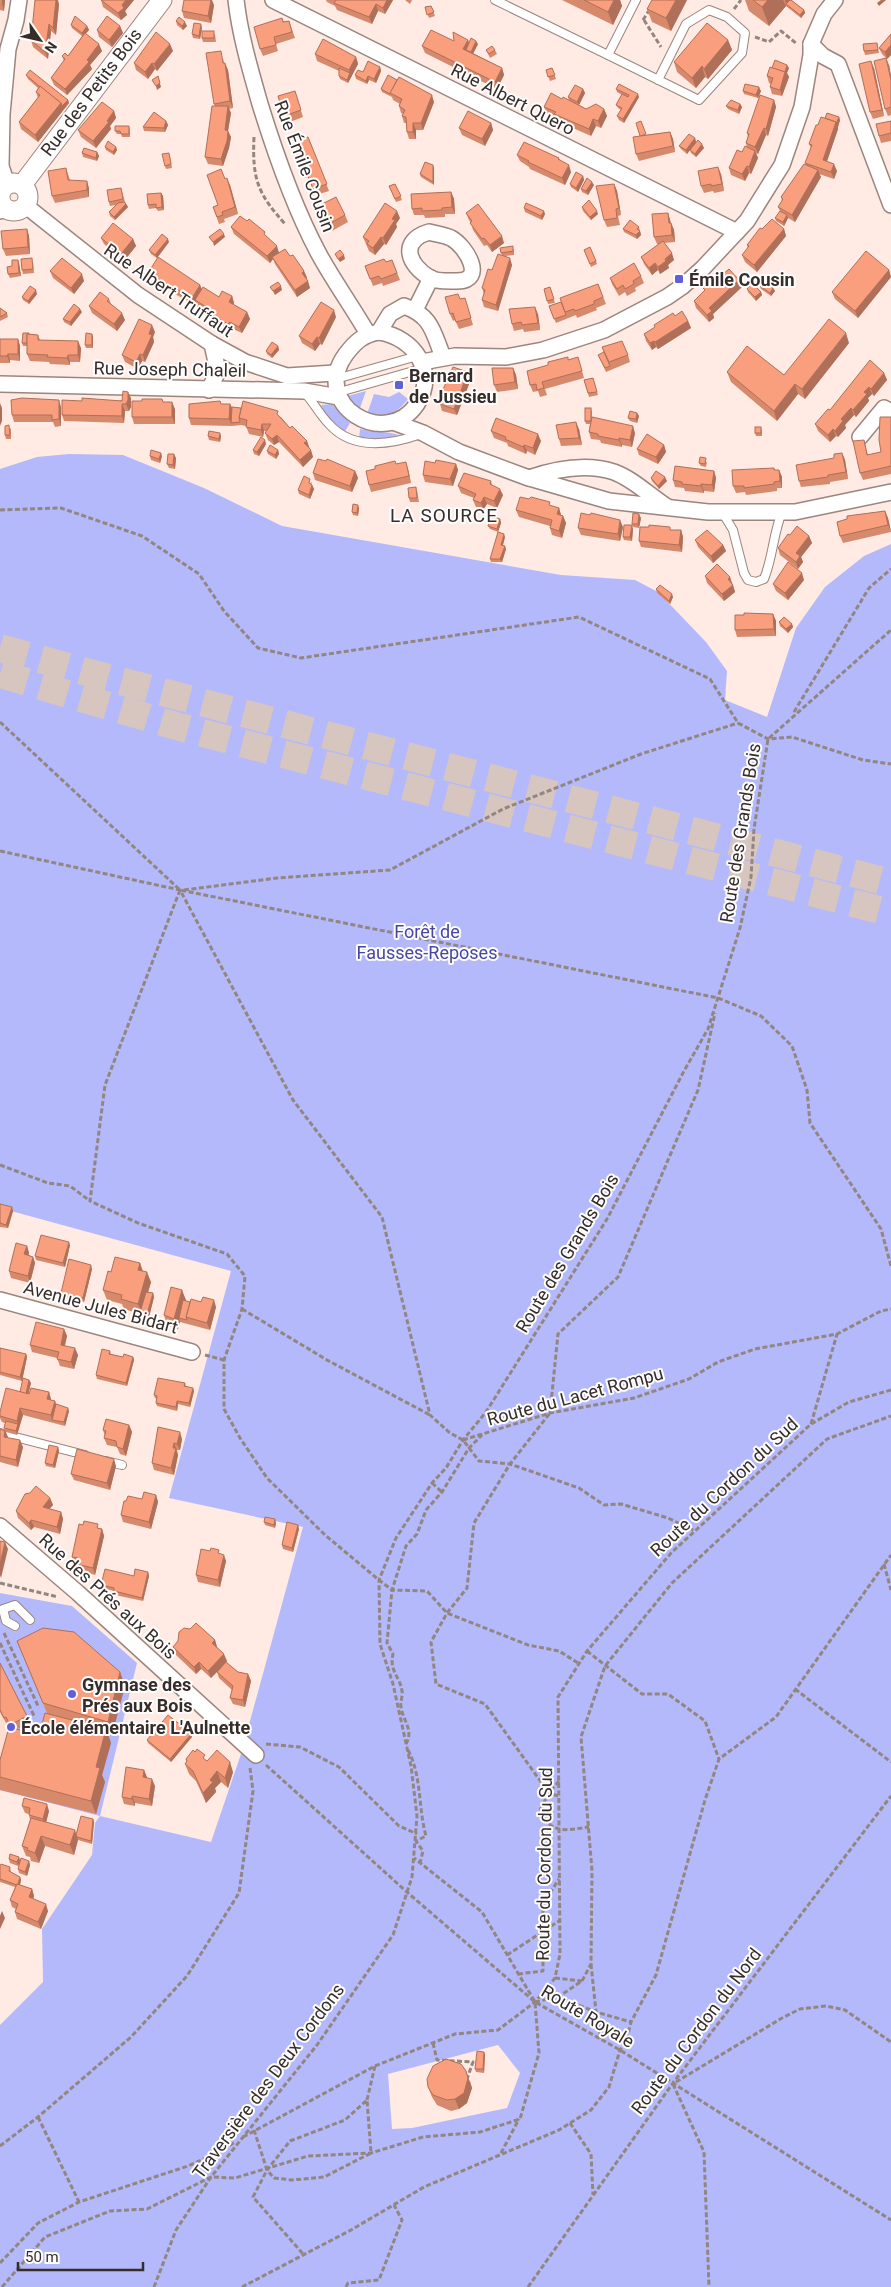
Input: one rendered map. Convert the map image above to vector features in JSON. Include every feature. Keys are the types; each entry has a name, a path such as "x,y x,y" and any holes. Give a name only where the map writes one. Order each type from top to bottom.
{"street":[{"path":"15,185 0,195 2,209 17,211 26,206 28,194 15,185 1,166 1,114 8,49 16,20 18,0"},
{"name":"Rue des Petits Bois","path":"15,185 162,0"},
{"name":"Rue Émile Cousin","path":"236,0 239,26 258,98 273,146 296,207 320,256 374,333"},
{"name":"Rue Albert Quero","path":"273,0 737,232"},
{"path":"422,362 443,357 506,356 543,350 604,330 667,298 683,286 737,232 762,199 782,165 802,107 811,50 824,14 835,0"},
{"path":"811,50 838,64 891,204"},
{"name":"Rue Albert Truffaut","path":"26,206 110,274 195,334 245,362 286,376 335,374"},
{"path":"415,310 431,278"},
{"path":"374,333 400,338 410,345 422,362 425,376 424,388 414,408 393,422 380,424 367,422 346,408 339,397 335,374 344,356 357,340 374,333 390,314 404,306 415,310 430,323 443,357"},
{"path":"208,390 218,371 212,344"},
{"name":"Rue Joseph Chaleil","path":"0,384 304,391 339,397"},
{"path":"414,408 422,433"},
{"path":"860,437 884,408 891,412"},
{"path":"393,422 422,433 459,452 529,478 609,501 722,512 795,512 891,492"},
{"path":"529,478 562,470 594,468 614,472 670,508"},
{"name":"Avenue Jules Bidart","path":"0,1300 192,1352"},
{"name":"Rue des Prés aux Bois","path":"0,1526 255,1749"}],"lane":[{"path":"495,0 608,55 658,80 699,100 742,53 745,33 728,17 709,10 686,24 658,80"},
{"path":"608,55 636,0"},
{"path":"335,374 343,377 414,356 422,362 417,370 343,391 339,397"},
{"path":"304,391 336,432 361,444 377,444 422,433"},
{"path":"722,512 733,530 744,573 748,580 756,582 764,579 769,568 776,526 782,512"},
{"path":"0,1433 122,1465"},
{"path":"15,1626 6,1621 3,1610 14,1605 30,1620"}],"path":[{"path":"644,20 668,59"},
{"path":"745,33 769,42 781,32 811,50"},
{"path":"0,510 61,508 142,536 199,574 224,611 258,648 301,658 579,617 710,679 738,723 768,739 792,737 863,760 891,764"},
{"path":"792,715 868,588 891,569"},
{"name":"Route des Grands Bois","path":"408,1893 418,1816 406,1744 393,1684 380,1644 379,1580 396,1538 432,1483 446,1468 463,1440 486,1412 608,1219 684,1071 708,1029 740,928 751,877 754,829 768,739 792,715 891,630"},
{"path":"0,722 180,890 293,1100 382,1217 430,1416"},
{"path":"180,890 277,878 390,870 503,809 641,754 738,723"},
{"path":"0,851 180,890 718,998 761,1016 792,1046 807,1090 810,1123 881,1229 891,1266"},
{"path":"90,1201 105,1085 180,890"},
{"path":"559,1797 549,1792 485,1704 436,1684 431,1642 447,1614 468,1588 474,1523 510,1464 550,1413 558,1334 618,1277 698,1090 718,998"},
{"path":"0,1165 48,1183 70,1186 90,1201 138,1224 227,1254 244,1276 242,1309 224,1360 224,1409 240,1438 267,1478 325,1535 392,1590 427,1591 447,1614 528,1645 559,1651 578,1663"},
{"path":"242,1309 326,1360 430,1416 450,1433 463,1440 479,1461 510,1464 579,1488 604,1505 621,1504 668,1518 695,1531"},
{"name":"Route du Lacet Rompu","path":"463,1440 482,1435 503,1426 550,1413 634,1398 689,1379 718,1362 755,1349 837,1334 881,1311 891,1309"},
{"path":"812,1424 837,1334"},
{"name":"Route du Cordon du Sud","path":"0,2263 38,2223 79,2202 188,2166 219,2152 254,2130 292,2112 375,2066 455,2034 498,2030 535,2002 555,1978 560,1954 558,1696 587,1651 672,1552 812,1424 849,1402 891,1390"},
{"path":"602,2040 596,2012 591,1964 592,1871 581,1737 605,1666 672,1583 827,1439 891,1416"},
{"path":"420,1863 424,1851 416,1841 426,1836 422,1822 419,1786 411,1755 406,1744 409,1738 409,1724 401,1708 402,1690 391,1663 394,1654 387,1643 392,1590 406,1546 417,1534 426,1510 442,1492 469,1448 482,1435"},
{"path":"432,1483 442,1492"},
{"path":"242,2287 351,2230 424,2187 559,2130 591,2110 609,2087 620,2050 626,2042 631,2022 656,1975 705,1800 719,1759 776,1717 891,1555"},
{"path":"884,1564 891,1590"},
{"path":"0,1583 68,1599 78,1593"},
{"path":"4,1632 39,1708"},
{"path":"0,1642 34,1718"},
{"path":"587,1651 642,1694 668,1694 705,1720 719,1759"},
{"path":"795,1690 891,1762"},
{"path":"0,2146 38,2117 131,2037 187,1976 239,1894 252,1791 255,1749 300,1748 339,1767 399,1826 417,1834"},
{"name":"Route Royale","path":"255,1749 408,1893 535,2002 620,2050 891,2220"},
{"path":"559,1781 549,1792 539,1812 547,1824 559,1830 589,1828"},
{"name":"Route du Cordon du Nord","path":"528,2287 673,2083 891,1796"},
{"path":"414,1858 482,1912 535,2002 540,2053 520,2119 500,2154"},
{"path":"518,1974 543,1971 544,1904 559,1879"},
{"name":"Traversière des Deux Cordons","path":"154,2287 176,2230 211,2177 239,2140 317,2045 393,1935 408,1893"},
{"path":"507,1955 543,1930 560,1921"},
{"path":"535,2002 558,1997 582,1981 591,1964"},
{"path":"555,1978 582,1981"},
{"path":"558,1997 596,2012 631,2022"},
{"path":"709,2287 704,2152 673,2083 800,2009 826,2006 845,2010 891,2042"},
{"path":"433,2043 437,2060 473,2062 464,2088"},
{"path":"371,2153 368,2100 375,2066"},
{"path":"304,2255 253,2197 267,2170 290,2141 345,2120 368,2100"},
{"path":"38,2117 79,2202"},
{"path":"254,2130 267,2170 274,2178 292,2180 324,2178 371,2153 423,2137 480,2132 520,2119"},
{"path":"570,2123 591,2154 593,2196"},
{"path":"2,2287 45,2237 110,2211 147,2209 211,2177 235,2178 267,2170 308,2156 371,2153"},
{"path":"346,2287 348,2283 379,2280 402,2220 394,2204"}],"shaded area":[{"name":"École élémentaire L'Aulnette","path":"0,1665 30,1723 13,1732 0,1790"}],"green space":[{"path":"366,391 359,411 344,397"},
{"path":"399,392 408,399 395,412 385,416 367,414 374,394 389,397"},
{"path":"332,404 350,423 344,433 329,420 321,405"},
{"path":"360,429 399,435 378,440 359,439"},
{"name":"Forêt de Fausses-Reposes","path":"69,454 123,455 204,488 282,526 561,575 635,580 658,592 706,642 727,671 725,700 767,717 796,628 825,587 864,556 891,544 891,2287 0,2287 0,2025 43,1982 42,1929 92,1855 95,1823 100,1816 211,1842 241,1754 303,1527 169,1498 231,1271 0,1208 0,469 37,457","holes":["498,2045 520,2073 507,2108 412,2128 392,2129 388,2074"]},
{"name":"Gymnase des Prés aux Bois","path":"0,1593 72,1606 137,1663 100,1816 0,1790 13,1732 0,1665"}],"building":[{"path":"35,0 56,0 53,28 49,24 45,52 31,40"},
{"path":"101,0 126,0 122,5 124,8 118,13"},
{"path":"184,0 211,0 208,16 182,11"},
{"path":"336,0 387,0 383,8 376,4 369,17 334,3"},
{"path":"584,0 614,0 608,12"},
{"path":"652,0 676,0 666,18 647,9"},
{"path":"753,0 768,0 762,7"},
{"path":"790,0 804,10 800,15 786,4"},
{"path":"431,6 434,12 427,15 425,7"},
{"path":"75,16 87,26 82,33 71,25"},
{"path":"107,16 120,26 109,40 97,30"},
{"path":"179,17 185,22 182,26 176,21"},
{"path":"282,18 283,22 289,21 292,32 274,37 276,45 260,49 254,27"},
{"path":"194,23 201,24 199,36 192,34"},
{"path":"707,23 728,40 704,69 702,66 692,78 674,62"},
{"path":"431,30 454,41 453,32 468,40 463,49 502,68 495,82 422,46"},
{"path":"202,31 214,31 214,38 202,38"},
{"path":"156,32 170,44 145,72 134,63"},
{"path":"85,33 99,44 87,60 89,62 65,89 51,78 65,59 62,56 65,53 68,56"},
{"path":"891,34 891,45 885,52 879,48"},
{"path":"471,38 476,41 471,52 466,50"},
{"path":"323,39 356,57 349,70 315,54"},
{"path":"877,43 878,50 864,51 863,44"},
{"path":"492,46 495,50 489,54 486,50"},
{"path":"221,51 223,63 225,63 230,101 214,104 206,53"},
{"path":"886,58 891,80 891,107 885,109 874,61"},
{"path":"775,60 787,65 785,72 772,68"},
{"path":"368,61 380,67 374,79 368,76 366,81 355,75 358,70 363,72"},
{"path":"871,61 882,110 870,112 859,64"},
{"path":"770,67 785,72 780,90 770,87 773,78 767,76"},
{"path":"339,68 350,73 347,80 339,76"},
{"path":"552,68 555,75 548,77 546,70"},
{"path":"30,70 68,100 62,106 61,103 26,75"},
{"path":"388,75 397,80 390,94 381,89"},
{"path":"158,76 160,83 156,86 152,80"},
{"path":"399,77 432,95 421,123 413,123 413,132 407,132 406,117 402,116 405,110 399,106 402,99 390,93"},
{"path":"619,84 638,94 623,119 617,116 622,108 616,105 622,94 628,97 629,95 616,89"},
{"path":"745,84 759,87 756,95 743,91"},
{"path":"575,85 583,89 577,102 568,97"},
{"path":"40,86 61,103 35,135 19,122 40,95 36,92"},
{"path":"295,91 301,110 287,115 284,106 281,106 278,96"},
{"path":"551,93 586,109 596,104 604,109 598,121 593,119 589,129 554,114 556,112 544,107"},
{"path":"760,95 774,100 766,129 764,128 755,147 746,143 749,134 747,133"},
{"path":"731,100 740,104 738,110 726,106"},
{"path":"102,102 114,111 107,121 109,122 93,141 78,130"},
{"path":"212,106 228,106 225,130 228,131 227,141 221,159 205,157"},
{"path":"468,111 491,123 482,139 459,128"},
{"path":"154,112 166,121 164,128 143,127"},
{"path":"827,113 839,117 836,124 836,122 825,118"},
{"path":"821,117 836,122 823,160 834,164 831,172 805,163 812,145 809,144"},
{"path":"641,121 646,134 640,136 636,123"},
{"path":"891,121 891,133 879,136 876,124"},
{"path":"115,126 129,126 129,134 121,134 120,131 115,131"},
{"path":"670,132 673,146 636,154 633,137"},
{"path":"689,134 695,138 686,150 679,146"},
{"path":"308,137 327,184 313,189 296,153 298,152 295,142"},
{"path":"698,140 702,144 695,154 690,150"},
{"path":"108,141 116,147 113,152 105,147"},
{"path":"524,142 559,158 569,165 562,178 517,155"},
{"path":"745,146 755,151 749,167 747,166 742,174 729,168 737,150 742,152"},
{"path":"84,148 97,152 96,158 82,153"},
{"path":"169,153 171,164 165,166 162,154"},
{"path":"425,162 433,165 433,182 420,174"},
{"path":"804,164 818,170 792,215 778,207 783,199 781,197"},
{"path":"718,167 722,184 701,186 698,171"},
{"path":"66,168 68,180 87,181 87,190 52,196 48,171"},
{"path":"221,169 225,179 227,178 235,207 222,212 223,215 217,217 213,207 218,205 207,175"},
{"path":"576,172 583,176 576,188 570,184"},
{"path":"587,178 592,182 586,191 581,189"},
{"path":"395,184 401,196 395,199 389,186"},
{"path":"614,184 619,208 616,209 617,218 604,220 596,186"},
{"path":"121,188 123,199 109,202 107,190"},
{"path":"451,192 452,207 442,208 442,210 422,211 422,208 412,209 411,194"},
{"path":"161,193 162,207 156,208 156,204 148,205 147,194"},
{"path":"336,197 345,215 329,224 322,204"},
{"path":"589,200 597,211 590,217 582,207"},
{"path":"124,202 126,204 114,217 109,212 118,203"},
{"path":"385,203 397,211 392,219 395,220 383,238 381,237 373,248 367,244 369,241 363,237"},
{"path":"526,203 544,211 541,216 524,208"},
{"path":"478,204 502,236 490,245 484,238 482,239 470,223 472,221 466,213"},
{"path":"780,211 787,215 783,222 775,218"},
{"path":"668,213 672,235 654,237 652,214"},
{"path":"240,216 247,221 249,219 265,232 264,234 277,246 267,256 231,227"},
{"path":"772,219 784,229 754,265 742,255 760,228 762,229"},
{"path":"630,220 639,227 637,229 640,231 636,235 623,229"},
{"path":"113,223 133,239 121,254 101,238"},
{"path":"27,229 28,247 3,249 1,231"},
{"path":"220,229 224,234 213,242 209,237"},
{"path":"162,234 168,239 155,255 149,250"},
{"path":"663,241 672,253 658,267 655,263 649,268 641,257"},
{"path":"513,246 513,251 501,253 500,248"},
{"path":"590,247 596,261 590,264 584,250"},
{"path":"285,249 290,256 293,255 304,271 302,273 308,281 295,290 272,257"},
{"path":"340,250 344,255 338,259 335,254"},
{"path":"866,251 889,270 855,311 832,292"},
{"path":"498,254 510,258 496,305 482,300 485,290 482,288 488,269 492,270"},
{"path":"158,257 200,285 192,298 155,277 156,274 150,270"},
{"path":"32,258 33,269 22,270 21,259"},
{"path":"62,258 82,274 71,288 50,271"},
{"path":"384,259 386,262 392,260 397,273 381,279 379,276 370,279 365,266"},
{"path":"12,260 18,260 19,273 8,274 7,267 12,266"},
{"path":"634,263 641,276 633,281 634,284 625,289 623,285 617,289 610,278"},
{"path":"729,269 739,280 709,308 712,311 707,315 694,301 705,290 703,288 719,274 721,276"},
{"path":"763,280 773,288 770,293 759,285"},
{"path":"278,282 281,286 273,291 270,287"},
{"path":"752,283 761,292 755,297 747,289"},
{"path":"598,284 603,297 594,301 594,304 575,311 574,309 565,312 560,298"},
{"path":"30,286 36,290 28,301 22,297"},
{"path":"203,287 219,297 222,291 232,296 229,302 247,312 239,327 230,322 228,324 212,315 214,312 195,300"},
{"path":"550,287 554,299 547,301 544,289"},
{"path":"100,292 109,299 107,301 122,313 114,324 89,306"},
{"path":"458,294 460,299 465,298 471,318 456,322 453,313 450,314 445,297"},
{"path":"321,302 334,310 319,338 317,337 312,344 299,336"},
{"path":"561,302 566,315 554,319 549,306"},
{"path":"74,304 80,309 70,322 63,319"},
{"path":"535,307 538,323 522,325 521,322 512,324 509,309"},
{"path":"0,308 7,313 0,317"},
{"path":"682,311 688,321 655,342 650,343 644,334 673,313 675,316"},
{"path":"139,319 152,325 149,334 152,335 143,355 140,354 136,362 122,355"},
{"path":"829,319 846,333 802,389 795,384 774,411 727,372 747,346 784,375"},
{"path":"23,333 29,333 27,334 27,343 22,343"},
{"path":"86,333 92,334 92,345 85,345"},
{"path":"27,334 38,335 38,340 78,341 78,355 68,355 67,358 27,354"},
{"path":"0,339 18,339 18,354 0,356"},
{"path":"622,341 628,355 609,362 602,347"},
{"path":"272,342 278,346 271,355 266,351"},
{"path":"604,352 610,366 605,368 598,355"},
{"path":"568,357 568,360 578,357 582,371 542,382 544,388 537,390 536,384 530,385 527,371 548,365 548,362"},
{"path":"870,360 884,373 871,389 869,387 864,392 867,394 853,410 851,408 841,419 843,421 835,431 833,429 828,435 815,424 828,409 830,410"},
{"path":"453,367 468,372 454,409 440,404 443,394 441,394"},
{"path":"492,368 513,368 515,382 494,385"},
{"path":"593,378 597,392 588,393 584,380"},
{"path":"123,391 128,392 128,400 126,404 122,404 122,416 62,415 62,400 82,401 82,398 122,401"},
{"path":"22,398 59,400 59,419 52,420 52,415 12,415 11,400"},
{"path":"142,399 162,399 163,402 172,402 172,417 132,417 132,401 142,401"},
{"path":"220,401 221,404 230,404 229,419 189,418 189,404"},
{"path":"243,401 278,411 277,414 290,428 292,426 307,441 304,443 311,450 300,460 277,435 272,439 265,433 271,424 262,424 261,430 246,427 247,420 239,418"},
{"path":"232,407 241,408 240,422 231,423"},
{"path":"585,408 591,408 591,421 585,421"},
{"path":"630,411 637,413 636,419 628,418"},
{"path":"592,417 633,426 630,440 598,436 598,434 589,432"},
{"path":"880,417 891,417 891,466 860,473 853,441 864,440 867,455 881,452 879,440"},
{"path":"496,418 538,434 533,448 524,445 523,447 491,431"},
{"path":"576,422 579,438 559,439 556,425"},
{"path":"9,425 10,435 5,435 5,426"},
{"path":"755,427 761,427 761,433 755,433"},
{"path":"209,431 220,433 219,439 208,436"},
{"path":"647,434 664,445 656,457 637,449"},
{"path":"261,437 265,440 257,452 253,450"},
{"path":"270,445 278,450 275,455 267,451"},
{"path":"151,450 161,453 159,459 150,456"},
{"path":"842,453 846,472 828,475 828,477 799,481 796,465 834,458 834,454"},
{"path":"168,454 174,454 173,465 167,464"},
{"path":"700,457 706,458 705,464 699,463"},
{"path":"318,459 326,461 327,459 355,471 350,486 313,473"},
{"path":"436,460 456,464 450,479 423,475 425,461 435,463"},
{"path":"395,461 396,464 406,462 409,476 369,485 366,471 375,469 375,466"},
{"path":"675,466 714,471 712,485 682,484 682,482 673,480"},
{"path":"774,468 774,470 779,470 780,481 774,482 774,484 744,488 744,486 733,486 732,470"},
{"path":"656,471 665,477 658,486 651,478"},
{"path":"464,473 491,481 490,484 500,489 494,501 484,497 481,503 473,500 476,494 458,486"},
{"path":"304,476 310,479 309,483 312,485 309,495 298,490"},
{"path":"416,487 417,498 409,498 408,488"},
{"path":"520,497 529,499 531,497 550,502 549,505 559,508 557,514 563,516 559,531 550,528 552,520 516,510"},
{"path":"353,504 358,505 357,513 352,512"},
{"path":"885,511 888,525 840,536 837,522 847,519 847,516"},
{"path":"581,513 590,515 591,513 620,520 618,534 578,528"},
{"path":"633,513 639,514 638,524 632,524"},
{"path":"492,516 500,519 497,529 488,526"},
{"path":"624,525 632,525 630,537 623,537"},
{"path":"649,525 670,527 670,530 681,530 679,545 639,541 640,527 649,527"},
{"path":"797,526 809,536 796,553 800,556 796,562 778,548 788,534 790,535"},
{"path":"707,530 723,545 711,556 695,540"},
{"path":"498,532 504,534 501,545 505,546 500,559 490,559"},
{"path":"788,562 802,573 785,593 773,584"},
{"path":"717,564 730,577 728,579 733,585 722,594 705,576"},
{"path":"660,585 672,594 669,601 656,589"},
{"path":"744,613 773,614 774,629 735,630 735,615 744,615"},
{"path":"784,617 792,624 786,629 779,622"},
{"path":"0,1204 12,1207 6,1225 0,1223"},
{"path":"41,1235 69,1242 63,1263 35,1256"},
{"path":"16,1243 27,1246 24,1254 33,1257 28,1276 9,1271"},
{"path":"115,1257 140,1263 138,1270 147,1272 138,1304 121,1299 122,1295 103,1290 108,1271 111,1272"},
{"path":"69,1259 91,1265 83,1298 61,1293"},
{"path":"171,1287 182,1290 174,1319 164,1315"},
{"path":"146,1292 153,1293 146,1318 139,1316"},
{"path":"203,1297 214,1300 207,1323 186,1317 191,1299 201,1302"},
{"path":"183,1300 190,1302 187,1320 179,1318"},
{"path":"36,1322 64,1329 61,1345 75,1348 71,1362 57,1359 59,1352 30,1345"},
{"path":"0,1348 26,1354 20,1377 0,1372"},
{"path":"102,1349 110,1351 109,1354 123,1357 124,1354 133,1357 126,1383 96,1375"},
{"path":"23,1378 29,1380 26,1394 20,1392"},
{"path":"158,1378 185,1383 184,1386 193,1388 189,1403 177,1401 176,1407 156,1403 157,1396 154,1395"},
{"path":"6,1388 29,1394 31,1388 49,1392 47,1399 55,1401 51,1415 20,1408 17,1421 0,1416"},
{"path":"56,1404 68,1408 64,1422 52,1420"},
{"path":"106,1419 129,1425 123,1449 117,1447 116,1441 104,1438 106,1431 103,1430"},
{"path":"6,1421 18,1424 16,1431 4,1428"},
{"path":"158,1427 180,1432 177,1444 174,1443 173,1448 176,1448 171,1468 152,1463"},
{"path":"0,1429 5,1431 4,1437 20,1440 16,1460 0,1456"},
{"path":"49,1445 58,1447 53,1465 45,1463"},
{"path":"77,1449 114,1459 107,1483 71,1474"},
{"path":"36,1486 50,1498 43,1507 61,1512 57,1527 31,1520 29,1523 16,1511 25,1494 30,1493"},
{"path":"144,1492 156,1495 149,1522 121,1515 124,1501 126,1501 128,1496 142,1499"},
{"path":"265,1517 275,1519 274,1525 264,1522"},
{"path":"84,1521 98,1524 97,1528 102,1529 93,1568 76,1564 78,1558 72,1557 79,1524 83,1525"},
{"path":"287,1522 298,1525 292,1548 282,1545"},
{"path":"0,1541 5,1542 0,1564"},
{"path":"211,1548 219,1550 218,1553 224,1555 218,1580 196,1575 201,1549 210,1551"},
{"path":"105,1569 134,1576 135,1569 148,1572 142,1598 114,1591 114,1588 101,1585"},
{"path":"196,1623 215,1640 212,1643 224,1654 208,1671 199,1662 194,1667 173,1647 178,1641 179,1632 184,1628 190,1629"},
{"path":"43,1628 74,1632 120,1672 108,1722 43,1703 17,1641"},
{"path":"226,1662 238,1672 248,1674 243,1700 230,1698 233,1686 217,1672"},
{"path":"0,1663 27,1716 10,1725 0,1710"},
{"path":"45,1713 106,1729 96,1767 100,1768 91,1801 0,1777 0,1760 9,1727 39,1735"},
{"path":"168,1715 191,1734 170,1759 147,1740"},
{"path":"197,1749 205,1755 203,1758 207,1761 217,1750 230,1762 225,1778 217,1771 210,1780 213,1782 203,1793 193,1771 185,1764 186,1759 193,1750 195,1752"},
{"path":"126,1767 144,1770 143,1777 152,1779 149,1799 132,1796 132,1799 122,1797"},
{"path":"24,1798 47,1804 43,1819 29,1815 30,1808 22,1806"},
{"path":"81,1816 93,1819 91,1841 76,1835"},
{"path":"31,1818 75,1830 70,1845 41,1836 35,1853 27,1850 28,1848 22,1846"},
{"path":"10,1854 19,1857 17,1862 9,1859"},
{"path":"21,1858 29,1861 25,1872 18,1869"},
{"path":"1,1864 10,1867 9,1871 20,1877 17,1885 0,1879"},
{"path":"17,1884 32,1889 29,1897 46,1904 38,1922 15,1912 18,1904 10,1900"},
{"path":"477,2051 484,2052 483,2069 475,2069"},
{"path":"446,2059 461,2064 468,2078 464,2093 455,2099 447,2100 433,2095 428,2087 427,2079 433,2066"}],"tunnel":[{"path":"0,648 891,883"},
{"path":"0,674 176,726 891,913"}],"place":[{"name":"Émile Cousin","path":"679,279"},
{"name":"Bernard de Jussieu","path":"399,385"},
{"name":"Gymnase des Prés aux Bois","path":"72,1694"},
{"name":"École élémentaire L'Aulnette","path":"11,1727"}],"district":[{"name":"LA SOURCE","path":"444,515"}]}
